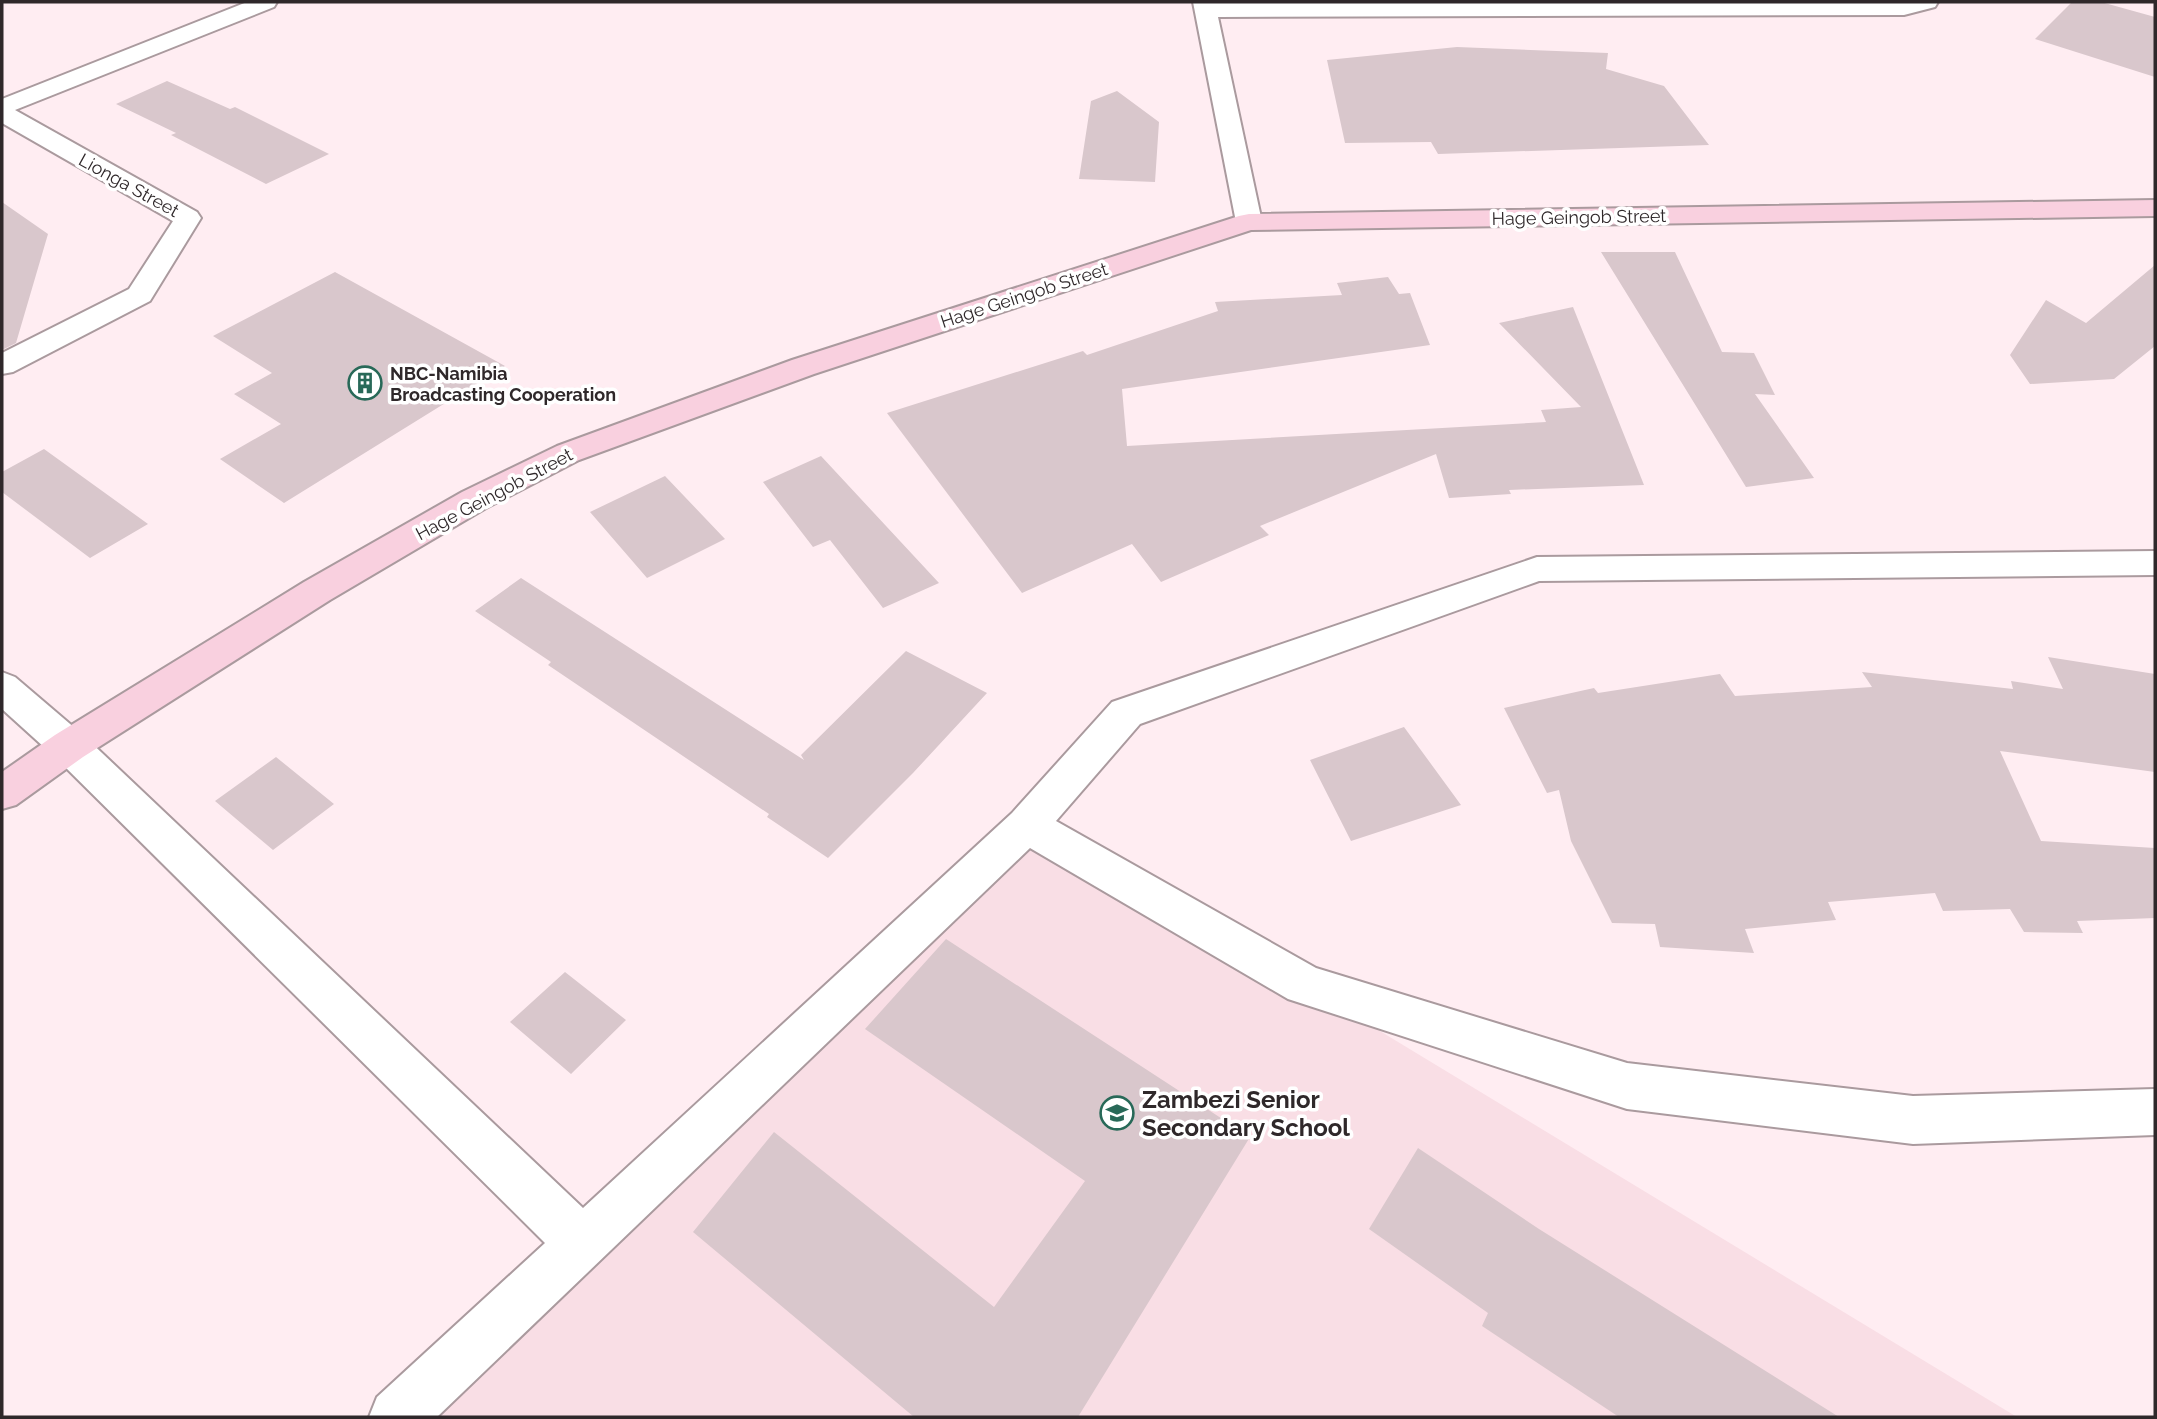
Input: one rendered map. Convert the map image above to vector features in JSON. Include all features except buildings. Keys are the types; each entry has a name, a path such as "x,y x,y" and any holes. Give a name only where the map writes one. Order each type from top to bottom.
{"street":[{"path":"2,107 265,2"},
{"path":"1250,222 1204,6 1905,8 1927,2"},
{"name":"Lionga Street","path":"2,113 188,218 140,295 2,365"},
{"name":"Hage Geingob Street","path":"2,793 69,746 353,570 474,500 568,453 803,367 1250,222 2155,208"},
{"path":"397,1417 581,1241 1027,825 1126,713 1537,569 2155,564"},
{"path":"2,687 69,746 581,1241"},
{"path":"1027,825 1304,985 1627,1086 1913,1120 2155,1112"}],"shaded area":[{"name":"Zambezi Senior Secondary School","path":"1027,825 1304,985 2017,1417 397,1417"}],"place":[{"name":"NBC-Namibia Broadcasting Cooperation","path":"365,383"},
{"name":"Zambezi Senior Secondary School","path":"1117,1113"}]}
